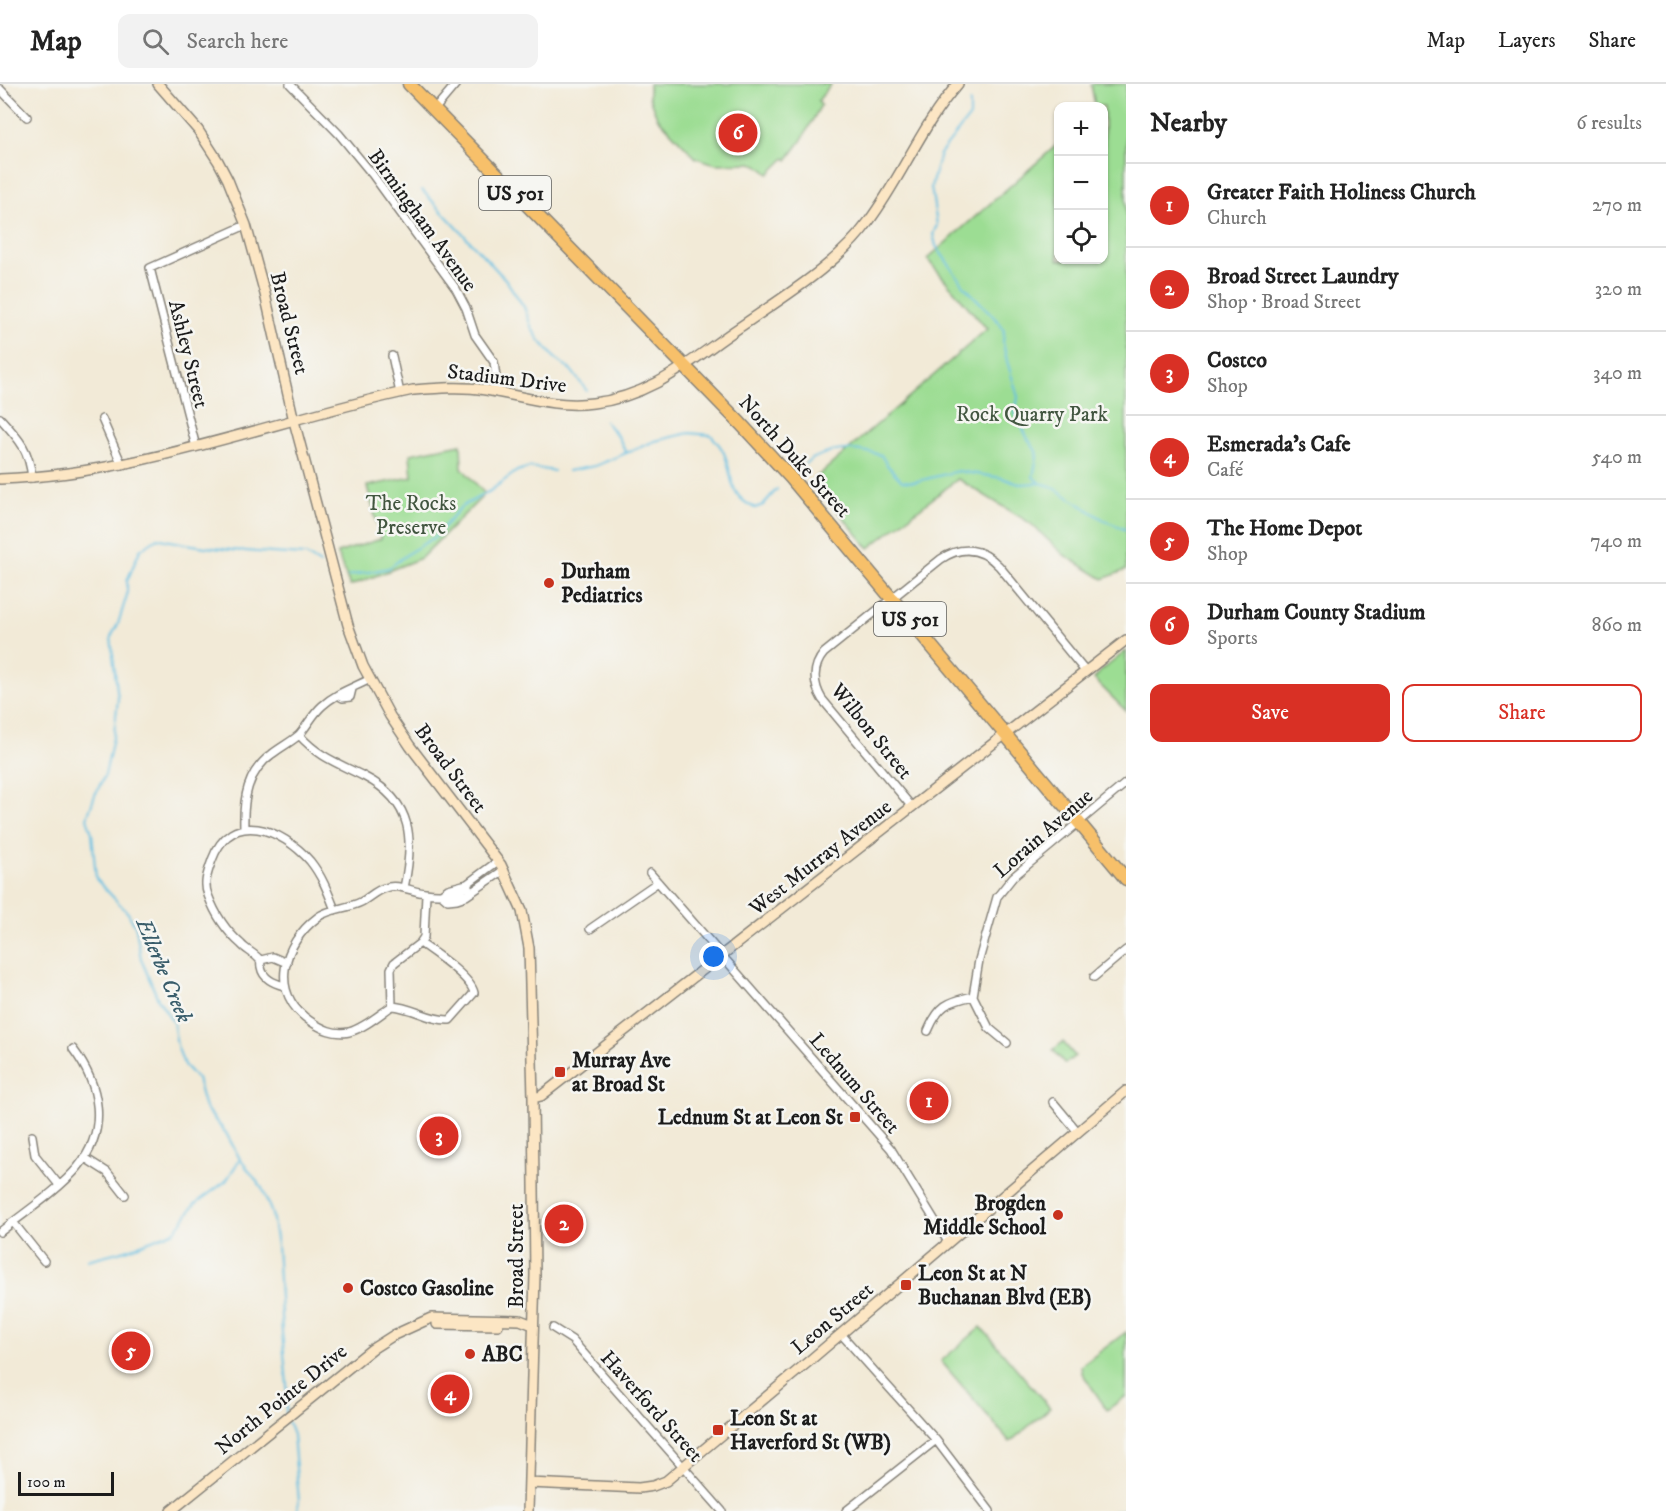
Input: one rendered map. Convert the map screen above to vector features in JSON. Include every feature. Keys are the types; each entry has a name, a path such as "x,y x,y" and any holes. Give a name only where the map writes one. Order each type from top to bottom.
{"highway":[{"name":"North Duke Street","path":"409,84 791,478 1126,879"}],"street":[{"name":"Broad Street","path":"158,84 198,130 218,161 246,225 273,326 294,421 355,645 390,716 504,870 519,903 528,936 536,1275 528,1511"},
{"name":"Birmingham Avenue","path":"290,84 339,134 372,174 456,289 466,308 475,335 494,362 498,393"},
{"path":"434,110 456,84"},
{"name":"Stadium Drive","path":"0,479 32,478 122,465 400,393 448,387 498,393 542,403 563,405 595,403 636,392 664,380 685,367 809,279 848,245 875,213 938,111 958,84"},
{"path":"0,89 27,117"},
{"name":"Ashley Street","path":"196,447 150,268 246,225"},
{"path":"392,356 400,393"},
{"path":"0,418 25,447 32,478"},
{"path":"102,419 122,465"},
{"name":"Wilbon Street","path":"912,807 822,699 814,680 818,663 824,653 892,598 950,553 970,550 984,553 999,566 1085,671"},
{"name":"West Murray Avenue","path":"533,1098 541,1096 1126,640"},
{"path":"244,828 246,793 253,774 267,757 299,735 320,708 339,696 342,691 352,689 370,679"},
{"path":"299,735 319,755 383,788 397,804 410,836 409,864 404,888"},
{"name":"Lorain Avenue","path":"973,996 979,960 1000,890 1126,783"},
{"path":"284,986 269,980 264,974 261,960 239,943 226,929 208,897 207,874 218,846 230,834 252,827 266,831 294,846 322,878 335,910"},
{"path":"420,943 472,986 474,993 472,998 450,1020 441,1020 408,1008 392,1006 361,1027 350,1032 337,1033 322,1028 300,1014 290,1001 284,986 286,963 295,943 320,915 361,902 384,888 404,888 426,894 441,894 448,889 468,888 498,861"},
{"path":"441,894 448,900 504,870"},
{"name":"Lednum Street","path":"650,873 891,1149 948,1242"},
{"path":"590,929 658,882"},
{"path":"392,1006 390,978 394,963 420,943 426,931 426,894"},
{"path":"1094,977 1126,950"},
{"path":"261,960 273,957 286,963"},
{"path":"928,1031 942,1008 954,1000 973,996 984,1021 995,1035 1007,1043"},
{"path":"0,1232 72,1174 85,1158 96,1129 98,1102 89,1072 74,1049"},
{"name":"Leon Street","path":"529,1483 647,1487 666,1481 1126,1091"},
{"path":"1053,1102 1078,1132"},
{"path":"32,1136 35,1155 59,1185"},
{"path":"85,1158 107,1172 125,1195"},
{"path":"13,1222 44,1261"},
{"name":"North Pointe Drive","path":"171,1511 378,1344 419,1324 533,1325"},
{"name":"Haverford Street","path":"553,1328 572,1340 722,1511"},
{"path":"841,1334 936,1440 990,1511"},
{"path":"846,1511 936,1440"}],"green space":[{"path":"649,84 831,84 818,101 821,105 801,141 787,160 785,158 769,174 758,165 751,163 716,164 696,158 657,117 649,97"},
{"name":"Rock Quarry Park","path":"1091,84 1126,84 1126,570 1103,579 1064,555 1030,523 958,479 869,548 812,481 987,329 927,259 1054,148 1054,264 1108,264 1108,102 1094,102"},
{"name":"The Rocks Preserve","path":"461,444 462,468 485,494 421,558 350,586 337,553 381,539 367,486 412,477 410,454"},
{"path":"1126,651 1126,711 1094,679"},
{"path":"1063,1042 1075,1056 1065,1064 1053,1050"},
{"path":"981,1327 1050,1408 1010,1442 941,1361"},
{"path":"1126,1332 1126,1396 1107,1410 1082,1373 1081,1366"}],"waterway":[{"path":"970,102 970,116 940,154 931,187 937,225 933,234 936,246 964,286 999,322 1004,331 1003,343 1018,397 1015,413 1036,451 1033,477 1040,483"},
{"path":"422,190 506,280 524,307 532,329 540,341 555,358 571,370 587,391"},
{"path":"605,421 619,438 626,453"},
{"name":"Ellerbe Creek","path":"568,471 595,466 655,441 689,433 711,435 727,460 735,490 746,503 755,508 763,505 777,489"},
{"name":"Ellerbe Creek","path":"805,464 832,451 852,450 881,455 902,481 914,482 958,471 1002,478 1019,484 1040,483 1051,486 1104,520 1126,530"},
{"name":"Ellerbe Creek","path":"348,576 389,568 435,537 461,507 490,491 517,471 530,467 554,471"},
{"name":"Ellerbe Creek","path":"286,1414 287,1385 277,1245 272,1214 262,1188 240,1159 226,1133 205,1108 197,1079 184,1065 177,1045 173,1022 158,999 141,959 136,928 128,913 96,879 92,833 87,818 105,775 114,733 118,699 111,637 118,624 127,595 127,581 140,550 157,538 212,548 306,555 320,564"},
{"path":"87,1260 126,1250 175,1231 195,1204 226,1181 240,1159"},
{"name":"Ellerbe Creek","path":"288,1422 293,1435 299,1501 297,1511"},
{"path":"1115,1511 1126,1510"}],"place":[{"name":"Durham County Stadium","path":"738,133"},
{"name":"Durham Pediatrics","path":"549,583"},
{"name":"Murray Ave at Broad St","path":"560,1072"},
{"name":"Greater Faith Holiness Church","path":"929,1101"},
{"name":"Lednum St at Leon St","path":"855,1117"},
{"name":"Costco","path":"439,1136"},
{"name":"Brogden Middle School","path":"1058,1215"},
{"name":"Broad Street Laundry","path":"564,1224"},
{"name":"Leon St at N Buchanan Blvd (EB)","path":"906,1285"},
{"name":"Costco Gasoline","path":"348,1288"},
{"name":"The Home Depot","path":"131,1351"},
{"name":"ABC","path":"470,1354"},
{"name":"Esmerada's Cafe","path":"450,1394"},
{"name":"Leon St at Haverford St (WB)","path":"718,1430"}]}
